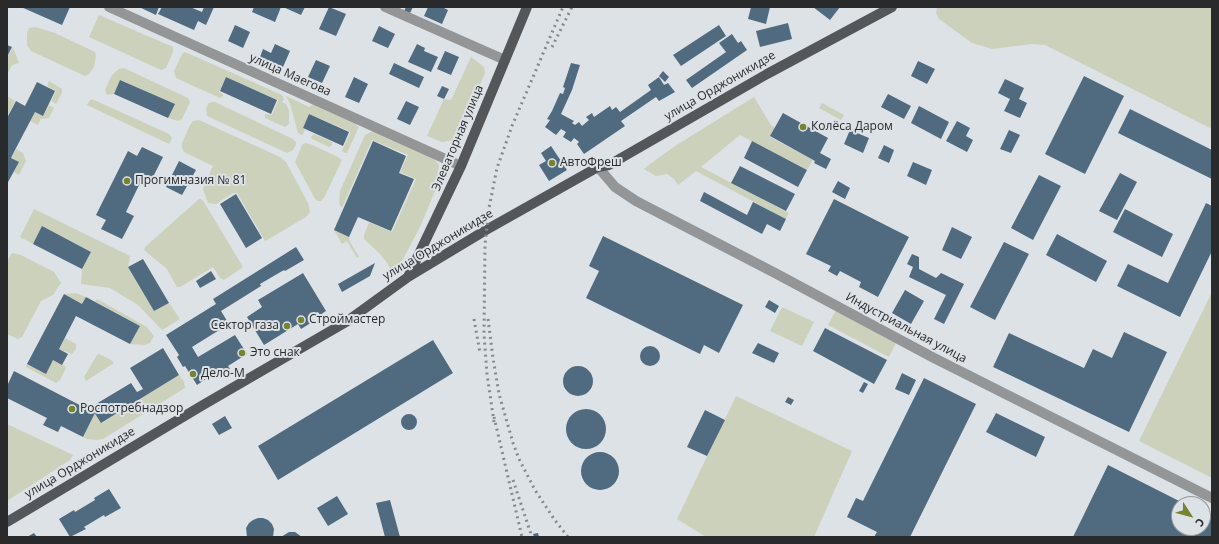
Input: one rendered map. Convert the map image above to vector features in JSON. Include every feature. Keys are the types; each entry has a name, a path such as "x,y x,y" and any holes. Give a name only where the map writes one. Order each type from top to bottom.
{"main road":[{"name":"Элеваторная улица","path":"408,277 461,166 527,7"},
{"name":"улица Орджоникидзе","path":"7,522 346,322 408,277 486,230 598,168 609,165 773,71 892,7"}],"street":[{"name":"улица Маегова","path":"108,7 461,166"},
{"path":"385,7 505,60"},
{"name":"Индустриальная улица","path":"598,168 615,187 636,201 778,274 941,362 1212,498"}],"green space":[{"path":"937,7 1212,7 1212,129 1045,45 1032,44 992,49 972,43 939,19 936,13"},
{"path":"99,15 173,47 173,52 166,68 161,70 89,37"},
{"path":"35,27 55,33 95,52 96,56 94,67 89,74 85,76 31,51 27,45 27,34 29,28"},
{"path":"13,48 19,63 12,65 7,75 7,58"},
{"path":"185,52 282,95 284,99 282,102 286,104 289,110 289,124 285,127 265,118 265,114 272,115 278,100 226,77 219,92 223,94 220,98 176,78 174,71 182,54"},
{"path":"471,57 484,67 485,73 459,135 454,140 442,142 427,136 444,99 451,100"},
{"path":"124,68 188,98 190,102 182,119 178,121 168,118 174,104 121,80 114,94 107,95 105,90 112,75 119,69"},
{"path":"49,81 62,89 62,93 56,104 51,101 56,91 47,86"},
{"path":"7,96 15,101 7,117"},
{"path":"286,96 309,107 313,104 354,122 359,127 347,153 342,151 350,133 349,131 309,114 303,128 305,130 303,134 298,133 290,104"},
{"path":"754,97 771,125 775,128 770,137 813,160 807,170 740,135 701,167 789,213 786,219 696,171 678,185 674,179 667,174 656,176 644,169 675,146"},
{"path":"92,99 167,133 172,138 169,144 87,105"},
{"path":"215,102 293,139 296,142 296,145 293,150 287,153 207,116 206,108 209,103"},
{"path":"822,103 844,115 841,120 819,108"},
{"path":"49,105 54,108 49,118 41,119 38,125 30,121 35,112 43,116"},
{"path":"199,120 280,157 286,162 308,203 310,212 306,217 265,241 237,193 233,193 216,204 208,203 203,189 213,166 184,152 182,148 182,143 190,125 193,121"},
{"path":"373,131 433,158 439,165 435,191 420,227 403,259 392,273 388,264 380,254 364,239 364,235 369,222 392,232 416,179 400,172 408,155 372,140 342,208 339,204 340,191 365,135"},
{"path":"314,134 332,142 332,145 329,147 312,139 311,137"},
{"path":"305,143 342,160 325,196 321,201 317,201 314,197 295,162 302,145"},
{"path":"16,149 23,153 26,161 19,175 14,172 19,162 12,158"},
{"path":"199,199 204,202 243,267 224,280 220,278 213,267 180,287 177,287 167,269 144,250 145,247"},
{"path":"34,209 130,256 128,267 154,311 169,303 180,319 162,330 138,305 110,288 81,284 82,269 91,252 43,227 33,244 20,237"},
{"path":"334,230 349,237 349,240 359,257 357,258 347,241 342,244"},
{"path":"12,253 21,255 54,272 61,283 53,295 41,301 22,337 18,339 7,334 7,261"},
{"path":"1212,292 1212,478 1139,441"},
{"path":"76,293 86,297 82,304 64,294"},
{"path":"97,299 147,327 154,336 150,343 144,345 130,344 140,326 95,301"},
{"path":"782,307 814,322 802,346 770,331"},
{"path":"836,310 896,343 889,357 828,325"},
{"path":"65,338 76,344 76,349 72,354 59,349"},
{"path":"99,354 114,363 86,381 84,377"},
{"path":"53,360 66,368 60,380 56,383 26,367 27,364 46,373"},
{"path":"179,375 184,382 185,388 103,439 86,439 83,437 95,413 102,423"},
{"path":"736,396 852,451 814,537 706,537 677,519"},
{"path":"7,424 73,455 70,460 7,501"}],"building":[{"path":"21,7 70,7 62,25"},
{"path":"139,7 159,7 156,15"},
{"path":"162,7 190,7 202,12 204,7 214,7 206,25 198,21 194,30 158,14"},
{"path":"254,7 281,7 275,22 252,12"},
{"path":"283,7 305,7 301,15"},
{"path":"329,7 346,14 336,36 319,29"},
{"path":"406,7 413,7 410,13 404,11"},
{"path":"428,7 442,7 448,10 442,24 424,16"},
{"path":"751,7 770,7 766,24 748,19"},
{"path":"813,7 840,7 830,20"},
{"path":"788,23 792,39 760,47 756,31"},
{"path":"235,25 250,32 243,48 228,41"},
{"path":"719,25 726,36 681,66 673,55"},
{"path":"379,26 395,34 388,48 372,41"},
{"path":"732,34 738,43 741,41 747,50 692,88 686,80 726,52 719,43"},
{"path":"275,44 290,51 283,67 260,57 263,49 271,53"},
{"path":"417,44 425,48 424,51 438,57 431,72 408,62"},
{"path":"7,45 12,47 7,57"},
{"path":"445,51 459,57 451,75 437,69"},
{"path":"316,60 330,66 322,83 308,77"},
{"path":"918,61 935,69 927,84 911,76"},
{"path":"394,63 424,77 419,88 389,74"},
{"path":"571,63 580,65 572,90 561,114 574,121 572,123 575,125 579,122 582,126 589,120 586,117 592,113 594,117 610,106 612,110 616,107 620,112 651,90 648,85 659,77 664,85 668,83 675,92 659,101 656,97 621,121 625,126 584,154 577,144 579,142 578,141 574,138 571,142 563,137 566,132 561,129 556,135 545,127 550,120 547,119 560,93 563,94 565,88 563,87"},
{"path":"663,71 669,77 665,82 659,76"},
{"path":"1084,76 1124,96 1085,174 1045,154"},
{"path":"226,77 277,100 271,114 220,91"},
{"path":"354,77 368,84 359,103 345,97"},
{"path":"1005,79 1024,88 1019,99 1027,103 1020,118 1004,111 1010,99 998,93"},
{"path":"120,80 175,104 168,118 114,94"},
{"path":"37,82 55,91 43,116 35,112 16,148 11,158 19,162 7,184 7,118 16,101 25,106"},
{"path":"442,86 449,89 444,99 437,96"},
{"path":"888,94 911,106 904,119 881,107"},
{"path":"406,101 419,107 410,125 397,119"},
{"path":"919,106 949,122 941,139 911,123"},
{"path":"1130,109 1212,150 1212,179 1118,133"},
{"path":"783,113 828,138 820,153 831,159 826,169 814,163 815,161 770,136"},
{"path":"309,114 349,132 343,146 303,128"},
{"path":"957,121 970,128 966,136 973,140 967,152 946,141"},
{"path":"850,130 869,138 863,153 844,144"},
{"path":"1009,130 1020,135 1011,153 1000,149"},
{"path":"373,141 406,156 399,173 414,179 391,231 358,217 349,237 334,230"},
{"path":"752,141 807,170 798,187 744,158"},
{"path":"884,145 894,150 889,163 878,158"},
{"name":"АвтоФреш","path":"551,146 567,170 549,181 539,165 546,161 541,153"},
{"path":"142,147 163,157 151,181 143,177 126,212 134,216 122,239 101,229 106,220 96,215 128,151 137,156"},
{"path":"179,161 196,170 182,195 166,187"},
{"path":"913,162 932,170 926,185 907,176"},
{"path":"740,166 795,194 786,211 731,183"},
{"path":"1120,173 1137,182 1117,220 1099,211"},
{"path":"1039,175 1061,186 1033,240 1011,228"},
{"path":"838,181 850,188 845,199 832,192"},
{"path":"704,192 747,215 753,202 786,219 780,231 767,224 762,234 700,201"},
{"path":"236,194 262,238 246,248 220,204"},
{"path":"834,199 909,237 878,297 859,287 861,282 840,271 837,276 828,271 831,266 806,254"},
{"path":"1206,203 1212,206 1212,251 1180,317 1117,286 1128,264 1168,283"},
{"path":"1125,209 1173,234 1162,257 1113,232"},
{"path":"42,226 91,252 82,269 33,244"},
{"path":"952,227 972,237 961,259 942,250"},
{"path":"1057,234 1107,261 1096,282 1046,255"},
{"path":"603,236 743,305 719,353 704,345 700,354 586,298 599,271 589,266"},
{"path":"1004,242 1029,254 995,320 970,307"},
{"path":"296,247 304,260 260,284 261,286 221,311 229,324 192,347 198,357 235,335 247,354 228,366 230,369 215,378 213,374 197,385 185,366 183,367 177,357 179,355 166,335 216,304 213,299"},
{"path":"912,254 919,257 919,269 936,278 941,273 964,284 944,324 934,319 946,295 909,277 913,267 907,264"},
{"path":"143,259 169,303 154,311 128,267"},
{"path":"375,263 370,276 342,292 338,284"},
{"path":"211,271 216,279 200,288 196,281"},
{"path":"303,273 326,311 320,315 318,312 311,316 314,321 301,329 298,324 264,345 247,317 262,307 258,300"},
{"path":"905,290 924,301 911,324 892,313"},
{"path":"64,294 82,304 86,297 140,326 130,344 76,316 59,349 68,354 62,365 53,360 46,374 27,364"},
{"path":"769,300 779,306 775,313 765,307"},
{"path":"825,328 887,360 874,384 813,351"},
{"path":"1124,332 1167,352 1129,432 993,367 1009,333 1084,368 1093,349 1112,358"},
{"path":"433,340 453,373 278,480 258,446"},
{"path":"758,343 779,353 774,363 752,353"},
{"path":"650,346 657,349 660,356 657,363 650,366 643,363 640,356 643,349"},
{"path":"163,348 179,375 101,423 91,407 131,383 137,392 143,389 130,368"},
{"path":"578,366 589,370 593,381 589,392 578,396 567,392 563,381 567,370"},
{"path":"14,371 95,413 83,437 61,426 58,432 43,425 47,418 7,398 7,386"},
{"path":"902,373 916,380 909,395 895,389"},
{"path":"924,378 976,404 910,537 874,537 877,532 847,517 856,498 863,501"},
{"path":"864,382 868,384 863,393 859,391"},
{"path":"788,397 794,400 791,405 785,402"},
{"path":"586,409 594,411 600,415 604,421 606,429 604,437 600,443 594,447 586,449 578,447 572,443 568,437 566,429 568,421 572,415 578,411"},
{"path":"705,410 725,420 707,456 687,447"},
{"path":"996,413 1045,437 1036,457 986,432"},
{"path":"409,414 416,419 417,422 412,429 409,430 402,425 401,422 406,415"},
{"path":"225,416 232,428 219,435 212,424"},
{"path":"596,452 604,452 614,457 618,464 618,478 614,485 604,490 596,490 586,485 584,482 581,475 581,467 586,457 589,455"},
{"path":"1108,465 1171,497 1171,536 1211,536 1212,517 1212,537 1073,537"},
{"path":"109,489 121,508 105,517 104,515 84,527 86,529 70,537 59,519 74,510 75,512 95,500 94,498"},
{"path":"337,496 348,514 328,526 317,508"},
{"path":"390,500 400,537 385,537 376,503"},
{"path":"258,518 268,520 272,524 274,529 273,537 247,537 246,528 249,523"},
{"path":"289,532 295,532 302,537 281,537"},
{"path":"34,533 37,537 27,537"},
{"path":"538,533 539,537 534,537 533,534"}],"railway":[{"path":"494,422 487,374 484,334 485,245 489,208 497,168 512,126 563,7"},
{"path":"552,47 572,7"},
{"path":"474,319 480,353"},
{"path":"488,319 499,394 513,443 519,459 535,490 568,537"},
{"path":"494,417 522,537"},
{"path":"513,480 532,537"}],"place":[{"name":"Колёса Даром","path":"803,127"},
{"name":"АвтоФреш","path":"552,163"},
{"name":"Прогимназия № 81","path":"127,181"},
{"name":"Строймастер","path":"301,320"},
{"name":"Сектор газа","path":"287,326"},
{"name":"Это снак","path":"242,353"},
{"name":"Дело-М","path":"193,374"},
{"name":"Роспотребнадзор","path":"72,409"}]}
